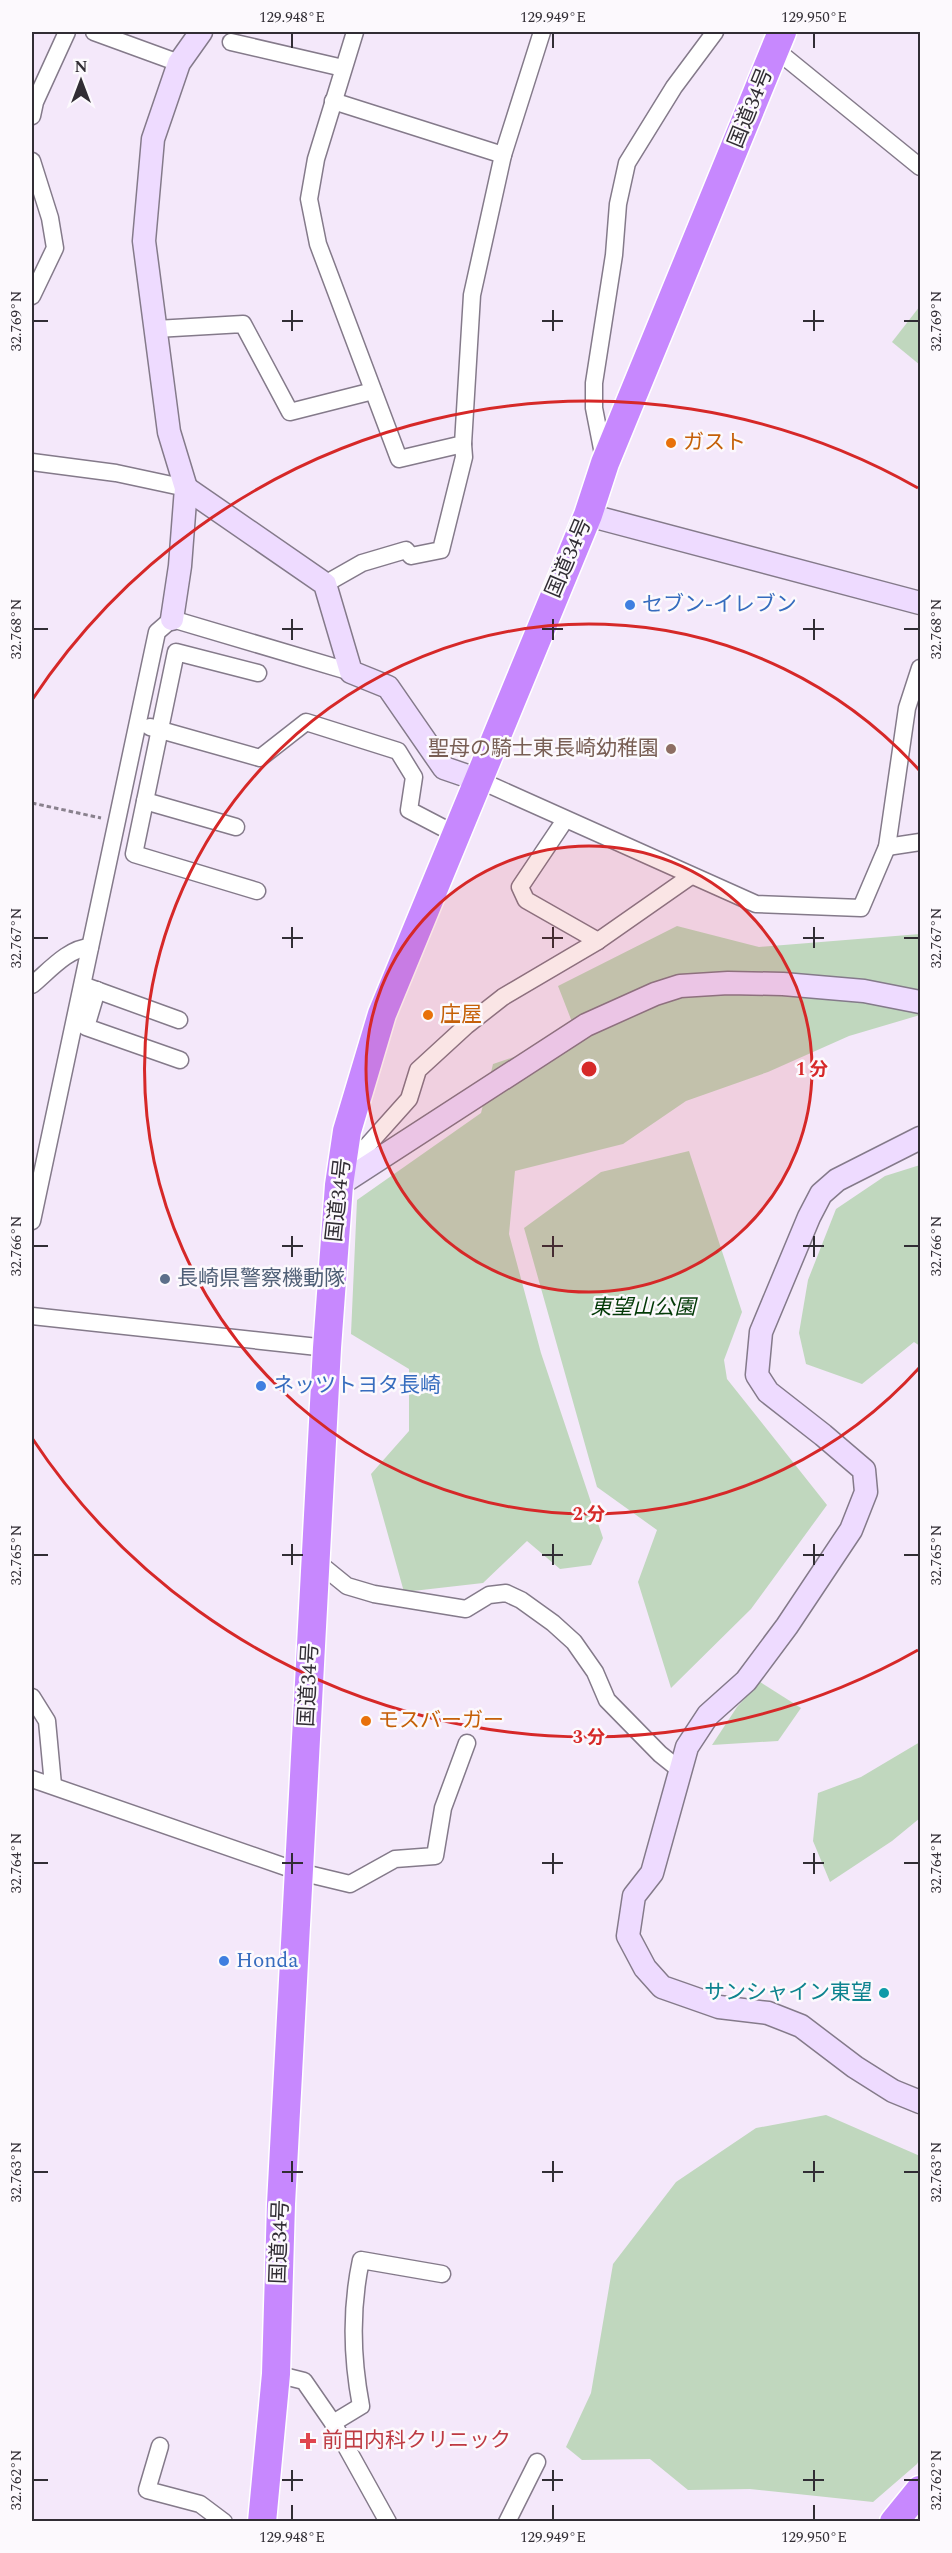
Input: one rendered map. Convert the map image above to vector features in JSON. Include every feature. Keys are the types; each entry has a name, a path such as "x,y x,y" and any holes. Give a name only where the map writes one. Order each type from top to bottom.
{"highway":[{"name":"国道34号","path":"262,2522 276,2374 281,2204 327,1348 341,1173 347,1131 382,1014 588,515 605,463 778,40"},
{"path":"894,2522 921,2490"}],"street":[{"path":"33,106 67,32"},
{"path":"94,32 179,63"},
{"path":"180,1060 86,1027 90,947 157,632 172,619 180,566 186,488 169,432 144,241 153,139 179,63 201,32"},
{"path":"355,32 316,159 309,199 318,244 399,459 463,444"},
{"path":"325,584 362,563 406,550 411,556 441,550 464,457 472,296 503,155 542,32"},
{"path":"605,463 594,408 594,383 613,266 618,204 627,164 674,87 715,32"},
{"path":"778,40 921,168"},
{"path":"231,42 343,68"},
{"path":"333,101 503,155"},
{"path":"32,161 50,218 54,248 32,296"},
{"path":"156,329 243,324 290,412 373,390"},
{"path":"32,462 116,473 186,488 325,584 351,672"},
{"path":"588,515 921,603"},
{"path":"172,619 351,672 388,687 444,768 479,780 756,904 861,908 886,848 907,708 921,668"},
{"path":"257,891 134,854 176,652 258,673"},
{"path":"137,724 260,758 306,722 398,751 414,777 409,810 455,834"},
{"path":"145,801 236,827"},
{"path":"565,820 520,887 526,900 598,941"},
{"path":"886,848 921,842"},
{"path":"341,1173 409,1100 418,1070 466,1026 503,997 598,941 691,876"},
{"path":"32,985 66,957 82,948 90,947"},
{"path":"341,1173 586,1025 655,994 680,986 728,983 783,984 864,991 921,1002"},
{"path":"89,988 179,1020"},
{"path":"32,1221 89,988"},
{"path":"921,1138 837,1180 821,1194 809,1217 761,1332 757,1375 768,1392 824,1435 864,1470 866,1492 851,1530 787,1626 746,1681 708,1715 687,1747 652,1873 634,1896 628,1936 645,1968 662,1987 719,2007 768,2013 801,2026 892,2091 921,2102"},
{"path":"32,1316 327,1348"},
{"path":"315,1560 348,1586 374,1594 466,1610 489,1595 506,1593 521,1600 574,1642 595,1672 607,1701 660,1754 680,1770"},
{"path":"32,1697 47,1721 53,1785"},
{"path":"32,1779 300,1872 350,1884 395,1859 435,1856 443,1808 467,1743"},
{"path":"333,2423 361,2406 356,2380 355,2339 356,2286 361,2260 442,2274"},
{"path":"276,2374 304,2381 333,2423 388,2522"},
{"path":"160,2446 147,2490 200,2504 224,2522"},
{"path":"507,2522 537,2462"}],"path":[{"path":"32,804 118,822"}],"green space":[{"path":"920,306 920,365 892,342"},
{"path":"677,926 759,947 920,934 920,1015 849,1036 768,1072 686,1101 623,1144 515,1171 509,1234 541,1353 603,1538 591,1565 560,1569 527,1541 483,1583 404,1592 371,1474 409,1431 409,1369 351,1334 357,1200 481,1113 493,1064 550,1045 574,1027 558,986"},
{"name":"東望山公園","path":"689,1151 742,1312 724,1360 727,1379 827,1505 751,1609 671,1688 638,1582 657,1530 597,1487 524,1228 601,1172"},
{"path":"920,1165 920,1346 914,1342 862,1384 806,1364 799,1333 808,1280 836,1209 885,1176"},
{"path":"760,1682 801,1708 778,1741 712,1745 737,1707"},
{"path":"920,1742 920,1818 892,1841 830,1882 813,1841 818,1793 861,1777"},
{"path":"826,2115 920,2156 920,2458 917,2464 873,2502 750,2489 688,2490 650,2459 582,2460 566,2447 591,2393 613,2264 676,2182 756,2128"}],"place":[{"name":"ガスト","path":"671,443"},
{"name":"セブン-イレブン","path":"630,605"},
{"name":"聖母の騎士東長崎幼稚園","path":"671,749"},
{"name":"庄屋","path":"428,1015"},
{"name":"長崎県警察機動隊","path":"165,1279"},
{"name":"ネッツトヨタ長崎","path":"261,1386"},
{"name":"モスバーガー","path":"366,1721"},
{"name":"Honda","path":"224,1961"},
{"name":"サンシャイン東望","path":"884,1993"},
{"name":"前田内科クリニック","path":"308,2441"}]}
